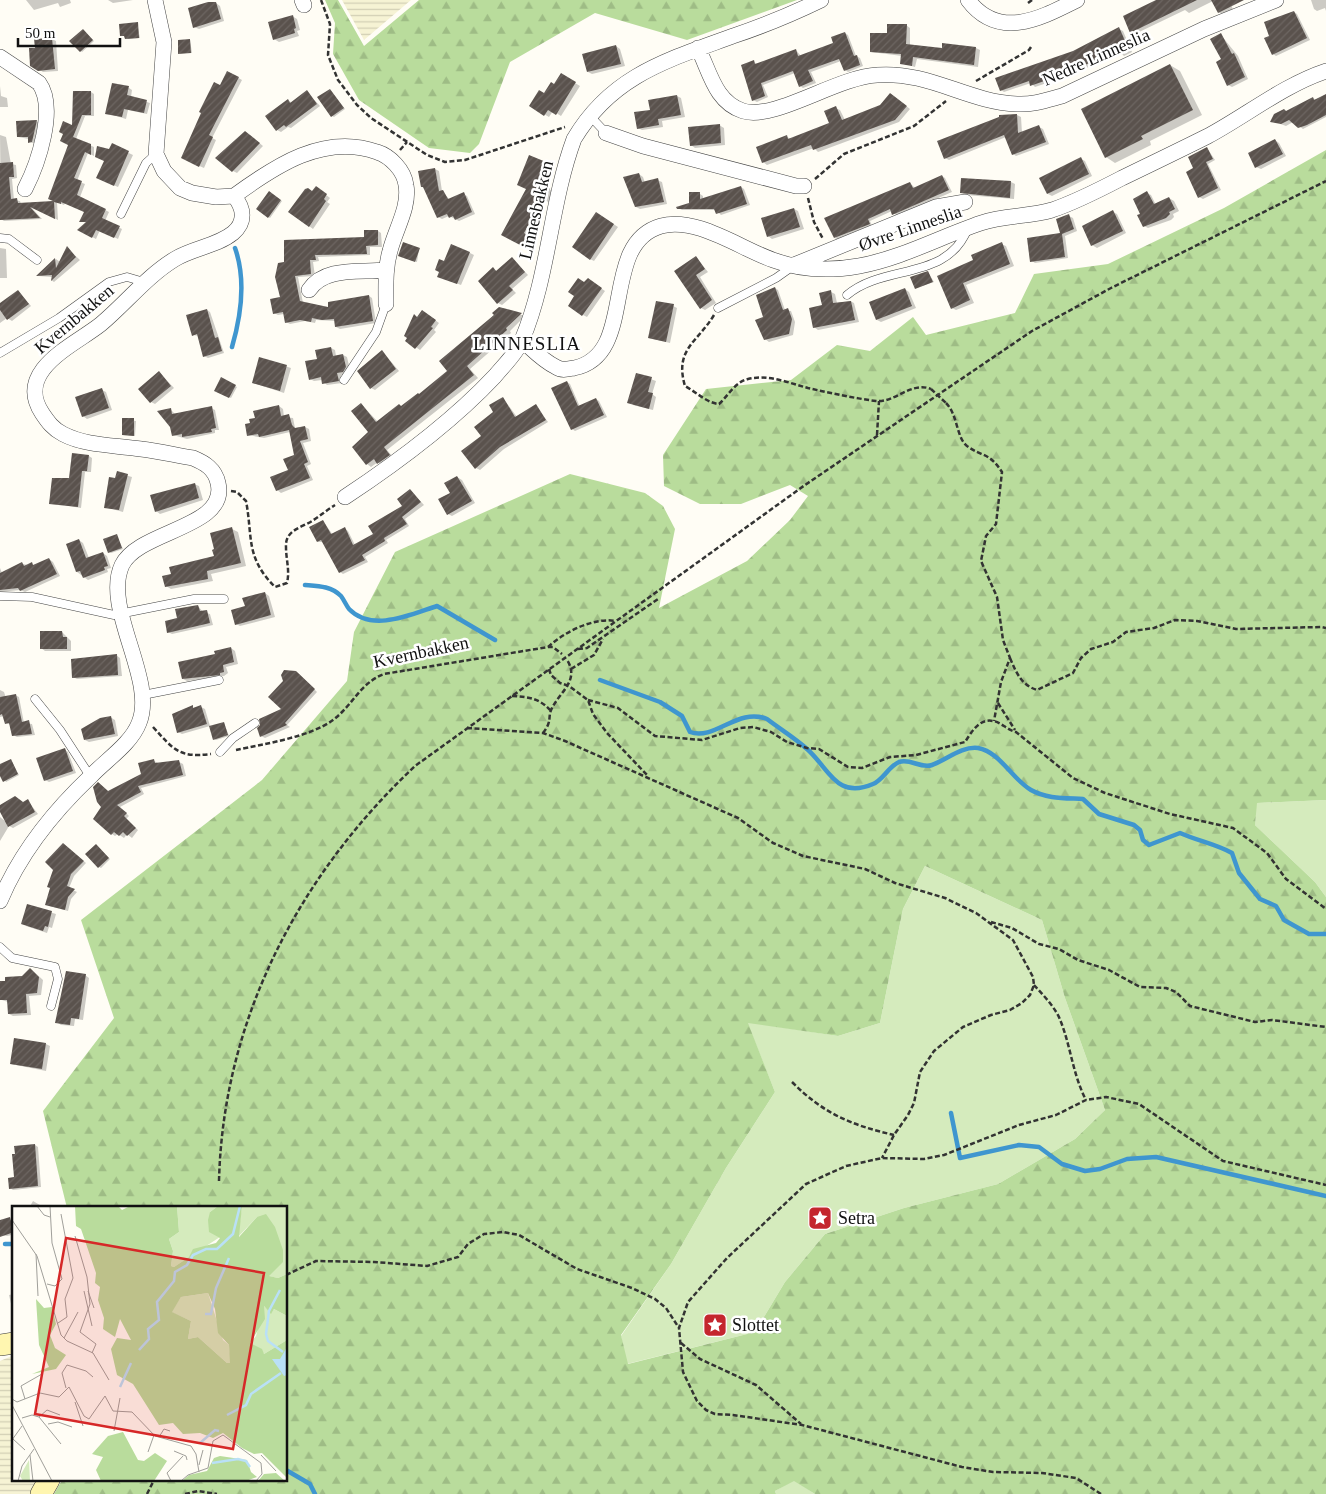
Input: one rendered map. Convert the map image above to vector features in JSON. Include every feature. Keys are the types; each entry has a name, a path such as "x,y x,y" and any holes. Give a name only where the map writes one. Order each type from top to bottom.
{"street":[{"path":"155,0 164,42 156,154 164,171 180,188 208,195 234,196 286,162 312,151 352,146 382,154 392,161 403,176 406,185 405,202 386,270 386,304"},
{"name":"Linnesbakken","path":"345,497 450,420 500,370 522,340 537,289 565,163 574,138 580,128 614,91 638,74 674,56 821,0"},
{"path":"968,0 988,18 1016,23 1039,18 1077,0"},
{"name":"Nedre Linneslia","path":"698,48 717,91 732,106 748,112 775,109 842,82 877,75 918,77 961,92 991,100 1019,104 1039,102 1062,96 1196,32 1276,0"},
{"path":"0,57 39,83 45,101 44,140 26,189"},
{"name":"Øvre Linneslia","path":"522,340 556,368 565,370 581,367 594,359 609,336 626,262 632,249 644,234 659,226 672,224 692,226 773,260 793,266 826,269 875,263 907,253 985,222 1039,213 1066,205 1210,135 1299,83 1326,71"},
{"path":"606,133 643,146 796,186 804,186"},
{"name":"Kvernbakken","path":"220,490 216,476 206,464 193,458 75,439 51,427 37,405 36,392 39,376 47,362 100,324 144,282 175,259 234,232 240,224 243,212 241,204 234,196"},
{"path":"793,266 936,207 965,202"},
{"path":"309,290 321,277 345,272 386,270"},
{"path":"1,896 30,846 90,776 126,742 139,725 142,715 143,696 122,614 119,592 121,568 127,555 136,547 197,520 213,508 220,490"},
{"path":"41,1494 48,1482"}],"lane":[{"path":"591,117 606,133"},
{"path":"120,214 146,163 156,154"},
{"path":"847,295 866,282 933,265 959,246 968,228"},
{"path":"0,238 9,238 37,260"},
{"path":"718,308 776,278 793,266"},
{"path":"0,353 59,318 109,282 128,277 144,282"},
{"path":"344,380 376,332 386,304"},
{"path":"0,596 32,597 94,612 122,614 194,598 224,600"},
{"path":"143,696 219,680"},
{"path":"35,699 60,730 90,776"},
{"path":"220,752 232,738 254,723"},
{"path":"0,947 12,958 55,967 58,980 51,1006"}],"path":[{"path":"321,0 330,24 328,55 338,80 357,105 371,118 427,155 445,162 465,160 558,129 576,126 580,128"},
{"path":"1028,3 1032,0"},
{"path":"828,250 814,222 804,186 844,154 914,126 961,92 1031,47"},
{"path":"219,1180 222,1129 238,1051 263,977 301,904 334,856 380,801 415,766 877,435 976,367 1052,318 1326,181"},
{"path":"718,308 708,324 693,340 682,366 685,386 699,393 711,403 719,404 734,387 746,379 761,378 788,381 838,395 879,401 920,386 930,389 946,403 956,417 961,437 967,446 986,454 1002,472 1002,488 996,524 986,536 981,561 997,596 1003,640 1017,676 1029,687 1037,690 1073,673 1081,658 1091,649 1113,642 1126,632 1154,628 1174,620 1196,621 1236,630 1321,626 1326,628"},
{"path":"877,435 879,401"},
{"path":"220,490 237,492 246,501 249,542 256,562 266,578 275,587 287,583 288,561 285,546 289,535 296,528 310,522 345,497"},
{"path":"576,649 587,648 658,599"},
{"path":"548,647 590,623 605,619 616,621"},
{"path":"571,669 594,655 603,637"},
{"path":"548,647 553,647 562,654"},
{"name":"Kvernbakken","path":"142,715 178,752 193,756 220,752 254,746 313,730 332,720 372,679 384,674 548,647"},
{"path":"994,721 1000,682 1010,658"},
{"path":"543,733 551,723 551,710 569,686 571,669 567,660"},
{"path":"548,669 556,679 588,700 618,708 655,736 702,740 740,728 753,727 771,732 787,742 807,748 819,749 848,767 862,768 890,758 916,755 964,742 975,728 984,722 994,721 1006,729 1016,732"},
{"path":"511,696 532,698 544,703 551,710"},
{"path":"588,700 593,714 607,733 649,777"},
{"path":"998,703 1016,732 1073,778 1105,793 1170,814 1233,828 1267,853 1286,879 1326,909"},
{"path":"466,728 543,733 649,777 738,818 773,843 803,856 865,869 895,883 945,898 989,921 1012,928 1039,944 1059,949 1078,960 1109,970 1140,987 1166,988 1176,992 1190,1006 1255,1022 1272,1020 1326,1027"},
{"path":"882,1158 894,1135 911,1110 920,1072 934,1051 963,1027 1022,1004 1030,995 1034,985 1033,977 1012,940 989,921"},
{"path":"1034,985 1047,998 1061,1021 1080,1088 1086,1100"},
{"path":"792,1082 807,1097 831,1113 857,1126 894,1135"},
{"path":"678,1328 688,1302 727,1258 806,1184 846,1166 882,1158 924,1159 944,1155 1019,1125 1056,1115 1086,1100 1106,1097 1139,1104 1223,1161 1326,1185"},
{"path":"288,1274 316,1261 374,1262 427,1266 458,1257 468,1244 484,1234 503,1232 520,1235 577,1269 632,1288 666,1308 678,1328 681,1343 682,1372 697,1401 706,1410 714,1414 733,1414 802,1425 962,1467 993,1472 1042,1473 1076,1478 1101,1494"},
{"path":"681,1343 700,1359 756,1385 802,1425"},
{"path":"147,1494 153,1482"},
{"path":"185,1494 198,1491 217,1494"}],"shaded area":[{"path":"342,0 411,0 364,40"},
{"path":"12,1356 12,1482 43,1482 35,1494 0,1494 0,1361"}],"green space":[{"path":"325,0 338,0 364,46 419,0 797,0 687,40 595,13 510,62 479,144 470,153 429,148 359,100 333,54 335,23"},
{"path":"1326,150 1326,800 1257,803 1255,825 1315,882 1326,897 1326,1494 815,1494 794,1481 775,1491 776,1494 54,1494 61,1482 288,1482 288,1206 67,1206 43,1111 114,1018 81,920 262,780 347,681 354,632 395,552 570,474 645,493 663,506 675,529 659,608 747,561 790,520 808,496 790,485 741,504 700,504 664,486 663,455 706,389 791,380 837,345 870,351 913,317 926,335 1015,313 1034,274 1108,264 1224,208","holes":["925,866 1042,920 1065,998 1105,1110 1075,1139 998,1184 904,1208 825,1234 785,1282 755,1332 628,1364 621,1335 671,1264 726,1168 775,1092 748,1023 838,1036 880,1023 903,909"]},
{"path":"1326,800 1326,897 1315,882 1255,825 1256,803"},
{"path":"925,866 1042,920 1065,998 1105,1110 1075,1139 998,1184 904,1208 825,1234 785,1282 755,1332 627,1364 621,1336 671,1264 726,1168 775,1092 747,1022 838,1036 880,1023 903,909"},
{"path":"794,1480 815,1494 776,1494 775,1491"}],"building":[{"path":"1156,0 1197,0 1130,33 1123,16"},
{"path":"1211,0 1244,0 1218,13"},
{"path":"208,2 216,2 221,19 193,28 188,8"},
{"path":"1294,11 1307,38 1272,55 1264,38 1269,36 1264,22"},
{"path":"293,15 296,28 294,29 295,33 273,40 268,22"},
{"path":"138,22 139,38 125,39 124,36 120,36 119,24"},
{"path":"887,24 907,24 906,44 942,48 942,43 976,47 974,65 913,57 912,66 900,64 901,54 870,52 870,33 887,33"},
{"path":"1119,27 1129,50 1120,55 1117,49 1073,71 1030,86 1029,81 1000,91 995,78 1073,51"},
{"path":"83,29 93,40 80,52 69,41"},
{"path":"845,32 854,56 857,55 860,65 844,71 839,59 808,70 813,81 799,87 793,71 761,83 765,96 752,101 741,65 754,60 755,64 796,49 798,56 833,43 831,37"},
{"path":"1221,33 1232,54 1234,53 1245,77 1227,86 1216,62 1221,59 1210,39"},
{"path":"52,38 55,69 38,71 30,66 29,48 35,48 34,39"},
{"path":"190,39 191,53 178,54 178,40"},
{"path":"616,45 621,64 587,72 582,54"},
{"path":"1170,64 1193,110 1141,136 1143,139 1105,158 1081,109"},
{"path":"227,71 239,77 209,135 213,137 199,167 181,158 201,113 199,112 214,82 220,85"},
{"path":"561,73 576,82 556,115 548,110 544,116 529,106 539,90 544,93 551,82 554,84"},
{"path":"112,83 129,86 127,95 147,100 144,113 124,109 122,117 105,114"},
{"path":"330,89 344,108 331,117 317,97"},
{"path":"307,90 317,104 286,127 284,125 276,131 265,116 288,99 290,103"},
{"path":"73,91 91,91 91,115 82,115 73,137 91,144 91,155 85,152 74,178 82,181 77,195 106,209 102,218 120,226 114,238 96,230 92,238 77,230 86,222 79,222 84,212 61,202 61,204 54,202 55,219 30,207 40,218 0,220 0,163 13,162 14,177 9,177 11,199 17,198 18,203 53,201 48,199 68,145 60,141 63,134 59,132 63,121 72,125"},
{"path":"890,93 907,106 895,120 813,150 811,145 762,163 756,147 787,135 788,139 829,123 824,111 836,106 842,120 880,105"},
{"path":"1326,94 1326,115 1307,125 1298,128 1289,120 1281,124 1270,122 1274,114 1284,109 1286,111 1313,97 1314,100"},
{"path":"677,95 681,115 658,119 659,125 637,129 634,112 650,110 648,100"},
{"path":"1017,114 1018,133 1039,125 1046,142 1012,155 1004,135 944,159 937,141 999,117 999,115"},
{"path":"37,120 32,142 28,143 28,137 17,137 16,121"},
{"path":"720,124 721,143 690,146 688,127"},
{"path":"245,131 260,143 232,172 215,158"},
{"path":"1275,139 1283,154 1255,168 1248,153"},
{"path":"112,143 129,151 114,186 96,178 104,161 95,157 97,146 109,149"},
{"path":"1207,147 1213,159 1206,162 1218,188 1198,198 1186,172 1193,168 1188,157"},
{"path":"529,155 546,162 538,183 550,188 545,201 542,200 524,233 529,236 524,247 501,235 526,189 517,185"},
{"path":"1081,157 1089,174 1047,194 1039,178"},
{"path":"435,168 439,191 443,190 448,199 464,192 472,212 455,220 453,216 449,218 447,214 437,218 423,187 421,187 418,171"},
{"path":"639,173 642,182 658,178 664,202 635,207 623,177"},
{"path":"942,175 949,190 892,215 890,209 868,219 870,224 834,238 824,218 910,182 913,188"},
{"path":"961,178 1011,181 1010,198 960,193"},
{"path":"316,186 327,194 324,199 326,201 309,227 288,212 305,189 308,188 312,191"},
{"path":"741,186 747,204 716,214 714,209 677,209 676,207 689,203 689,192 700,192 700,199"},
{"path":"269,191 281,200 268,218 256,209"},
{"path":"1147,191 1154,204 1169,197 1175,209 1169,212 1170,214 1166,218 1143,227 1137,215 1140,214 1133,199"},
{"path":"794,208 800,227 767,237 761,218"},
{"path":"1113,210 1123,231 1091,246 1082,226"},
{"path":"596,212 614,224 590,260 572,247"},
{"path":"1069,214 1074,229 1062,234 1065,257 1030,262 1027,238 1060,233 1056,219"},
{"path":"364,230 378,230 378,245 366,246 367,254 315,255 316,260 310,260 311,274 295,276 300,301 328,307 328,302 369,295 373,321 335,327 334,319 322,320 312,318 311,322 300,320 285,323 283,312 273,314 270,299 280,297 275,277 278,263 284,262 284,240 364,237"},
{"path":"403,242 420,248 415,262 398,256"},
{"path":"1002,242 1010,264 963,283 970,300 951,309 937,276 973,260 971,255"},
{"path":"451,244 470,252 457,284 437,277 439,272 435,270 439,259 444,261"},
{"path":"67,246 76,257 51,281 52,275 36,276 55,258 56,268"},
{"path":"696,256 705,269 696,275 712,300 700,309 674,271"},
{"path":"512,257 525,272 509,286 513,290 497,304 478,281 493,267 496,271"},
{"path":"928,271 933,282 915,289 910,277"},
{"path":"578,278 584,282 588,278 602,288 582,316 568,306 574,296 568,292"},
{"path":"775,287 783,310 788,308 792,319 789,334 764,340 755,320 763,317 756,295"},
{"path":"905,288 912,306 876,320 869,302"},
{"path":"18,290 29,304 7,320 0,310 0,303"},
{"path":"831,290 833,303 851,301 855,320 813,328 809,308 822,305 819,293"},
{"path":"656,301 674,304 666,342 648,338"},
{"path":"499,307 522,313 506,328 507,330 467,366 474,375 384,447 390,455 377,464 374,459 366,465 352,447 368,432 351,411 361,403 376,422 399,404 401,406 419,394 447,371 439,361 494,315 492,313"},
{"path":"207,309 215,338 218,337 222,351 203,357 197,334 192,336 186,315"},
{"path":"422,310 436,320 431,327 433,328 415,349 405,341 407,338 404,336 414,314 417,317"},
{"path":"331,347 333,356 343,354 346,367 343,372 337,373 339,381 322,384 321,377 309,380 305,361 317,359 315,350"},
{"path":"382,350 396,369 370,389 357,371"},
{"path":"259,357 287,365 280,391 252,383"},
{"path":"159,371 171,386 150,403 138,389"},
{"path":"636,373 652,377 648,392 653,393 649,409 627,403"},
{"path":"221,377 236,385 229,398 214,391"},
{"path":"567,381 578,406 596,398 604,415 571,430 551,388"},
{"path":"102,388 109,408 82,417 75,397"},
{"path":"503,397 515,417 536,404 546,420 500,447 475,469 461,451 481,436 474,427 493,412 489,405"},
{"path":"279,405 281,416 289,414 292,425 295,428 305,426 308,439 300,441 308,462 304,464 310,478 276,491 270,477 288,470 283,459 294,455 289,430 259,437 258,434 247,436 245,424 250,423 249,419 255,418 253,411"},
{"path":"212,406 216,428 211,429 212,432 182,437 182,434 172,436 170,427 157,411 171,408 172,414"},
{"path":"122,418 134,418 134,436 122,435"},
{"path":"72,453 89,455 87,471 82,471 78,507 49,504 52,478 69,478"},
{"path":"117,471 128,474 119,510 104,508 109,477 115,478"},
{"path":"457,476 472,501 447,515 438,499 450,493 444,483"},
{"path":"195,483 199,498 155,512 150,495"},
{"path":"410,489 421,502 402,517 407,524 384,538 385,541 362,555 365,560 339,573 321,540 317,542 309,527 323,520 331,534 345,527 353,545 373,534 368,526 402,506 397,499"},
{"path":"232,527 241,563 207,571 208,579 165,587 162,576 171,574 169,567 214,556 210,533"},
{"path":"117,534 122,548 108,553 103,539"},
{"path":"79,539 86,558 103,552 108,566 104,567 105,570 83,578 80,571 76,572 66,544"},
{"path":"49,558 57,574 20,591 18,588 0,590 0,573 22,562 24,566 32,562 33,565"},
{"path":"265,592 271,615 235,625 231,610 245,606 242,598"},
{"path":"198,605 200,611 207,610 210,623 167,633 165,621 177,618 175,609"},
{"path":"40,631 62,631 63,637 67,637 67,649 40,649"},
{"path":"231,647 234,662 223,665 224,672 220,673 220,675 182,679 178,662 215,654 214,651"},
{"path":"117,654 118,675 72,678 71,659"},
{"path":"284,670 296,671 315,689 285,723 287,725 260,737 257,728 260,725 259,719 281,709 268,697 283,681 281,675"},
{"path":"16,694 22,722 29,720 32,734 12,736 9,723 5,724 2,714 0,715 0,697"},
{"path":"193,705 193,708 201,705 207,724 177,733 172,714"},
{"path":"111,716 115,734 84,740 81,729 100,718"},
{"path":"224,722 228,735 213,740 209,726"},
{"path":"65,748 73,771 44,781 36,758"},
{"path":"11,759 18,774 3,782 0,776 0,764"},
{"path":"154,759 155,763 179,760 183,775 138,786 141,792 117,805 127,813 124,816 136,828 127,836 123,832 119,836 114,832 111,835 93,819 101,807 97,802 93,787 98,782 108,791 141,774 138,763"},
{"path":"15,796 23,802 28,799 35,812 8,827 0,812 0,805"},
{"path":"63,843 84,861 71,874 67,886 75,889 68,897 65,910 45,905 50,888 47,887 53,870 45,862"},
{"path":"96,844 109,858 98,868 85,854"},
{"path":"27,904 52,911 48,927 45,926 43,931 21,924"},
{"path":"30,968 39,977 37,993 26,994 27,1013 8,1014 7,1000 0,1000 0,981 5,981 5,977 22,976"},
{"path":"66,971 86,974 79,1019 71,1018 70,1025 55,1023"},
{"path":"14,1038 46,1043 42,1069 10,1064"},
{"path":"35,1144 38,1186 9,1189 8,1178 14,1177 12,1154 15,1154 14,1146"},
{"path":"10,1217 12,1233 0,1237 0,1220"}],"waterway":[{"path":"232,347 238,323 241,298 240,272 235,248"},
{"path":"305,585 333,590 341,596 349,609 358,616 369,620 392,620 437,606 495,640"},
{"path":"600,680 660,702 682,716 690,732 699,734 708,732 746,717 756,716 767,719 807,749 834,780 850,788 860,788 873,784 899,762 908,761 928,766 966,749 978,748 993,755 1031,790 1050,797 1083,799 1099,814 1134,825 1140,830 1143,840 1149,845 1180,833 1232,853 1239,873 1260,899 1276,906 1284,920 1309,934 1326,934"},
{"path":"951,1113 960,1158 1019,1145 1039,1147 1062,1164 1085,1171 1100,1169 1127,1159 1156,1157 1326,1196"},
{"path":"5,1244 12,1244"},
{"path":"288,1471 310,1484 315,1494"}],"place":[{"name":"Setra","path":"820,1218"},
{"name":"Slottet","path":"715,1325"}],"district":[{"name":"LINNESLIA","path":"527,343"}]}
